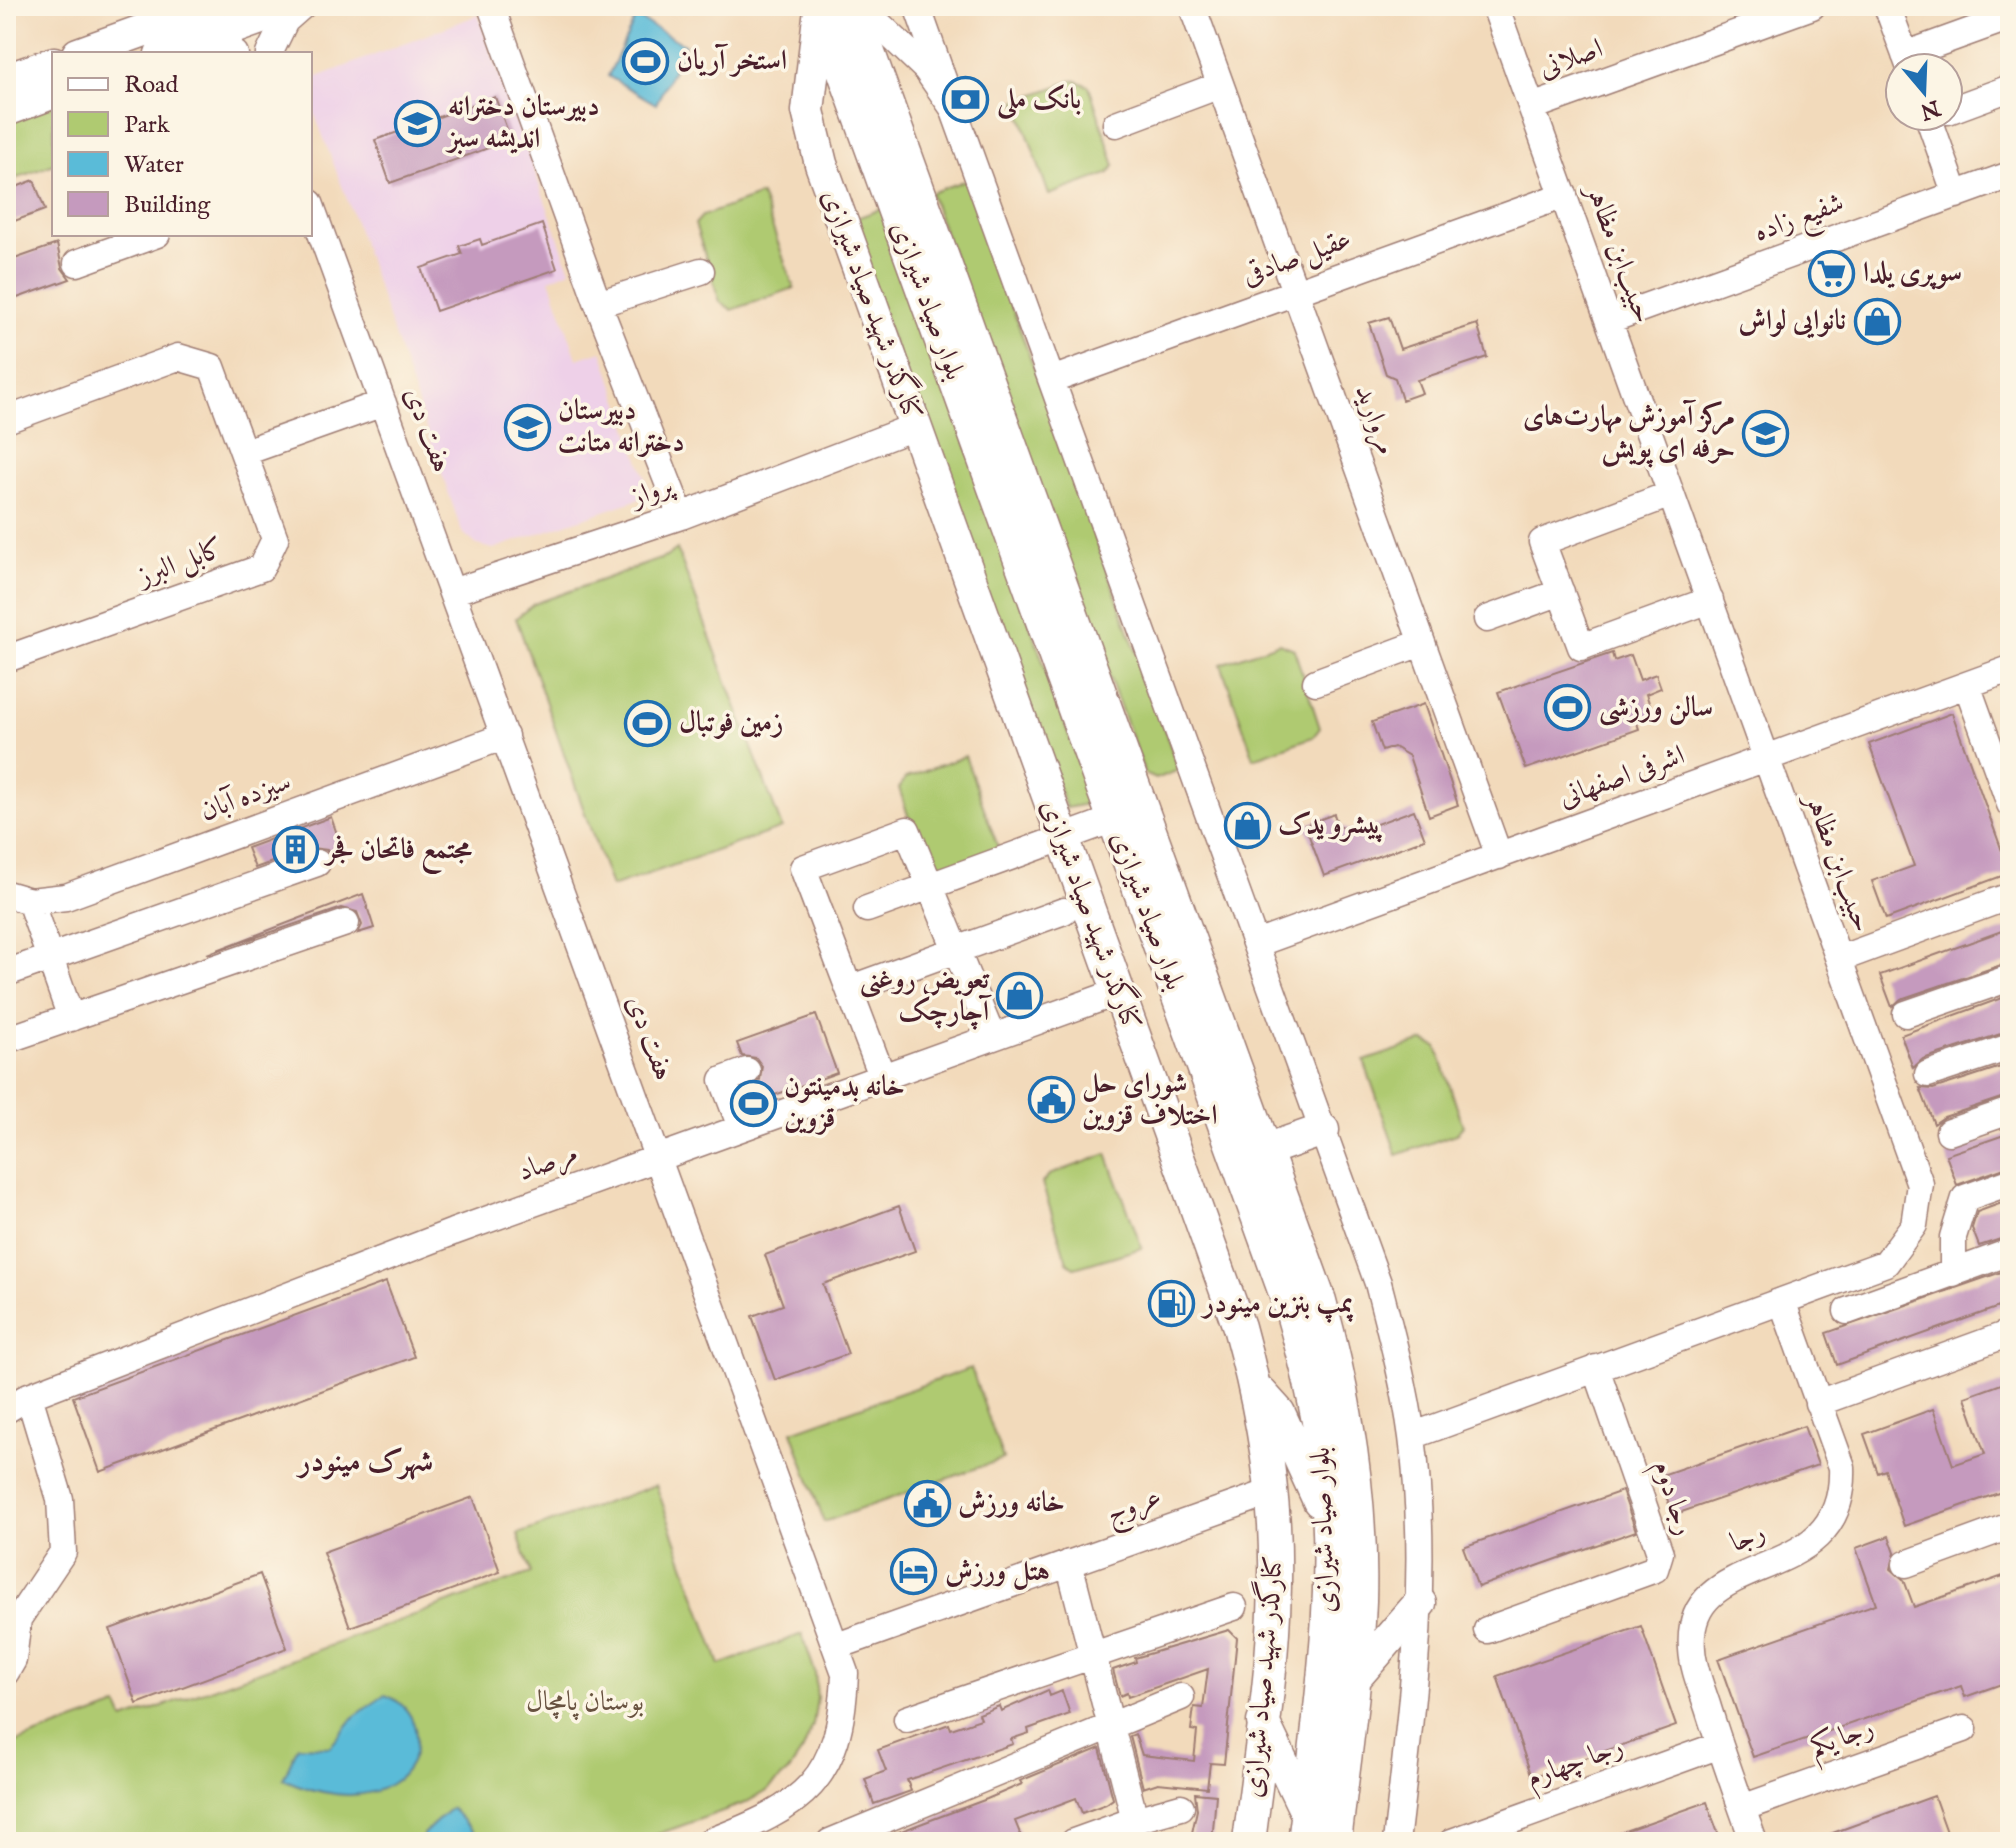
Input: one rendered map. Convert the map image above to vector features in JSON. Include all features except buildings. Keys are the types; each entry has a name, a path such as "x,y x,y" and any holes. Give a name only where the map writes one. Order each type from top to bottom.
{"main road":[{"path":"84,52 211,6"},
{"path":"172,50 294,6"},
{"name":"کنارگذر شهید صیاد شیرازی","path":"820,6 808,111 821,164 1239,1327 1255,1386 1271,1492 1275,1599 1249,1842"},
{"name":"بلوار صیاد شیرازی","path":"820,6 1291,1310 1323,1448 1329,1524 1328,1616 1306,1829"},
{"name":"بلوار صیاد شیرازی","path":"852,6 1320,1301 1338,1367 1352,1444 1359,1522 1360,1601 1335,1842"},
{"path":"6,80 52,64"},
{"path":"6,110 52,93"},
{"path":"1266,1150 1323,1130"},
{"path":"1255,1386 1279,1413 1329,1524"},
{"path":"1354,1679 1420,1603"},
{"path":"1263,1722 1306,1829"}],"street":[{"path":"270,52 285,21 302,6"},
{"path":"491,6 598,304 681,516"},
{"path":"860,6 926,69 953,108"},
{"path":"917,6 1378,1283 1397,1354 1412,1436 1419,1519 1420,1603 1396,1842"},
{"name":"مروارید","path":"1192,6 1499,856"},
{"name":"حبیب‌ابن مظاهر","path":"1412,1436 1886,1263 1914,1225 1920,1184 1495,6"},
{"name":"اصلانی","path":"1532,107 1812,6"},
{"path":"1887,6 1904,52"},
{"path":"1931,52 2010,17"},
{"path":"172,50 204,52"},
{"path":"1116,124 1220,85"},
{"path":"1964,104 2010,88"},
{"path":"1939,132 1956,195"},
{"name":"شفیع زاده","path":"1609,320 2010,175"},
{"name":"عقیل صادقی","path":"1052,380 1564,195"},
{"name":"هفت دی","path":"312,208 845,1673 844,1711 828,1760 804,1795 763,1822 709,1842"},
{"path":"77,263 151,236"},
{"path":"598,304 701,271"},
{"name":"کابل البرز","path":"6,420 178,357 212,367 275,539 261,568 6,659"},
{"path":"245,452 383,403"},
{"name":"پرواز","path":"452,592 681,516 914,427"},
{"path":"1671,494 1542,542 1581,647 1710,600"},
{"path":"1487,619 1561,592"},
{"path":"1316,682 1421,643"},
{"name":"اشرفی اصفهانی","path":"1256,944 2010,669"},
{"path":"1967,685 2010,804"},
{"name":"سیزده آبان","path":"18,898 66,897 505,736"},
{"path":"867,909 1114,819"},
{"path":"882,1076 803,868 907,830 992,1037"},
{"path":"6,973 317,863"},
{"path":"1839,959 2010,896"},
{"path":"18,898 51,958 71,1018"},
{"path":"849,989 1064,911"},
{"path":"1889,958 2010,915"},
{"path":"6,1040 346,923"},
{"path":"1906,1014 2010,978"},
{"name":"مرصاد","path":"17,1403 658,1157 1118,992"},
{"path":"1928,1074 2010,1047"},
{"path":"741,1127 723,1080 747,1071"},
{"path":"1949,1132 2010,1111"},
{"path":"1953,1273 1953,1237 1965,1198 2010,1182"},
{"path":"1847,1311 2010,1252"},
{"name":"رجا","path":"1754,1842 1720,1745 1692,1648 1700,1608 1716,1591 1734,1578 1806,1548 1836,1513 1842,1490 1842,1467 1782,1301"},
{"path":"1818,1403 2010,1333"},
{"name":"رجا دوم","path":"1487,1630 1655,1569 1660,1553 1596,1368"},
{"path":"6,1672 13,1660 18,1619 63,1552 60,1499 17,1403"},
{"name":"عروج","path":"837,1646 1271,1492"},
{"path":"1906,1564 2010,1526"},
{"path":"1069,1563 1114,1726 1135,1820"},
{"path":"907,1719 1234,1607"},
{"path":"830,1842 1181,1697"},
{"name":"رجا یکم","path":"1742,1808 1964,1729"},
{"name":"رجا چهارم","path":"1452,1842 1720,1745"},
{"path":"1074,1842 1181,1807"}],"shaded area":[{"path":"478,15 570,270 550,279 577,359 602,351 651,495 493,549 477,545 462,532 350,207 312,107 312,79"}],"green space":[{"path":"1074,80 1089,86 1115,166 1108,174 1049,195 1016,101"},
{"path":"52,105 52,165 6,182 6,121"},
{"path":"966,180 1179,770 1156,779 1145,774 930,193"},
{"path":"761,195 794,288 732,310 720,302 695,224 702,216"},
{"path":"884,208 1087,787 1087,804 1066,808 848,221"},
{"name":"زمین فوتبال","path":"677,549 782,828 611,887 516,618 534,604 666,557"},
{"path":"1279,643 1294,649 1320,728 1313,737 1254,758 1221,664"},
{"path":"965,756 999,850 940,871 924,864 899,788 906,778"},
{"path":"1423,1041 1437,1047 1463,1126 1456,1134 1397,1155 1364,1061"},
{"path":"1107,1154 1142,1248 1075,1268 1067,1262 1042,1183 1049,1175"},
{"path":"971,1368 1003,1459 824,1522 792,1431"},
{"name":"بوستان پامچال","path":"656,1485 720,1665 802,1634 815,1672 817,1699 813,1725 803,1750 788,1772 768,1790 745,1803 636,1842 6,1842 6,1746 118,1706 124,1720 531,1573 518,1534"}],"water":[{"name":"استخر آریان","path":"636,17 685,45 656,104 608,76"},
{"path":"385,1695 408,1712 414,1724 415,1750 402,1775 378,1790 351,1795 323,1792 283,1779 298,1746 330,1747 355,1716"},
{"path":"451,1808 481,1840 423,1842 423,1834"}],"place":[{"name":"استخر آریان","path":"646,61"},
{"name":"بانک ملی","path":"966,100"},
{"name":"دبیرستان دخترانه اندیشه سبز","path":"417,123"},
{"name":"سوپری یلدا","path":"1832,273"},
{"name":"نانوایی لواش","path":"1877,321"},
{"name":"دبیرستان دخترانه متانت","path":"527,427"},
{"name":"مرکز آموزش مهارت‌های حرفه ای پویش","path":"1766,433"},
{"name":"سالن ورزشی","path":"1568,708"},
{"name":"زمین فوتبال","path":"648,723"},
{"name":"پیشرو یدک","path":"1247,825"},
{"name":"مجتمع فاتحان فجر","path":"295,850"},
{"name":"تعویض روغنی آچارچک","path":"1020,996"},
{"name":"شورای حل اختلاف قزوین","path":"1051,1100"},
{"name":"خانه بدمینتون قزوین","path":"753,1103"},
{"name":"پمپ بنزین مینودر","path":"1172,1304"},
{"name":"خانه ورزش","path":"927,1503"},
{"name":"هتل ورزش","path":"914,1572"}],"district":[{"name":"شهرک مینودر","path":"366,1463"}]}
